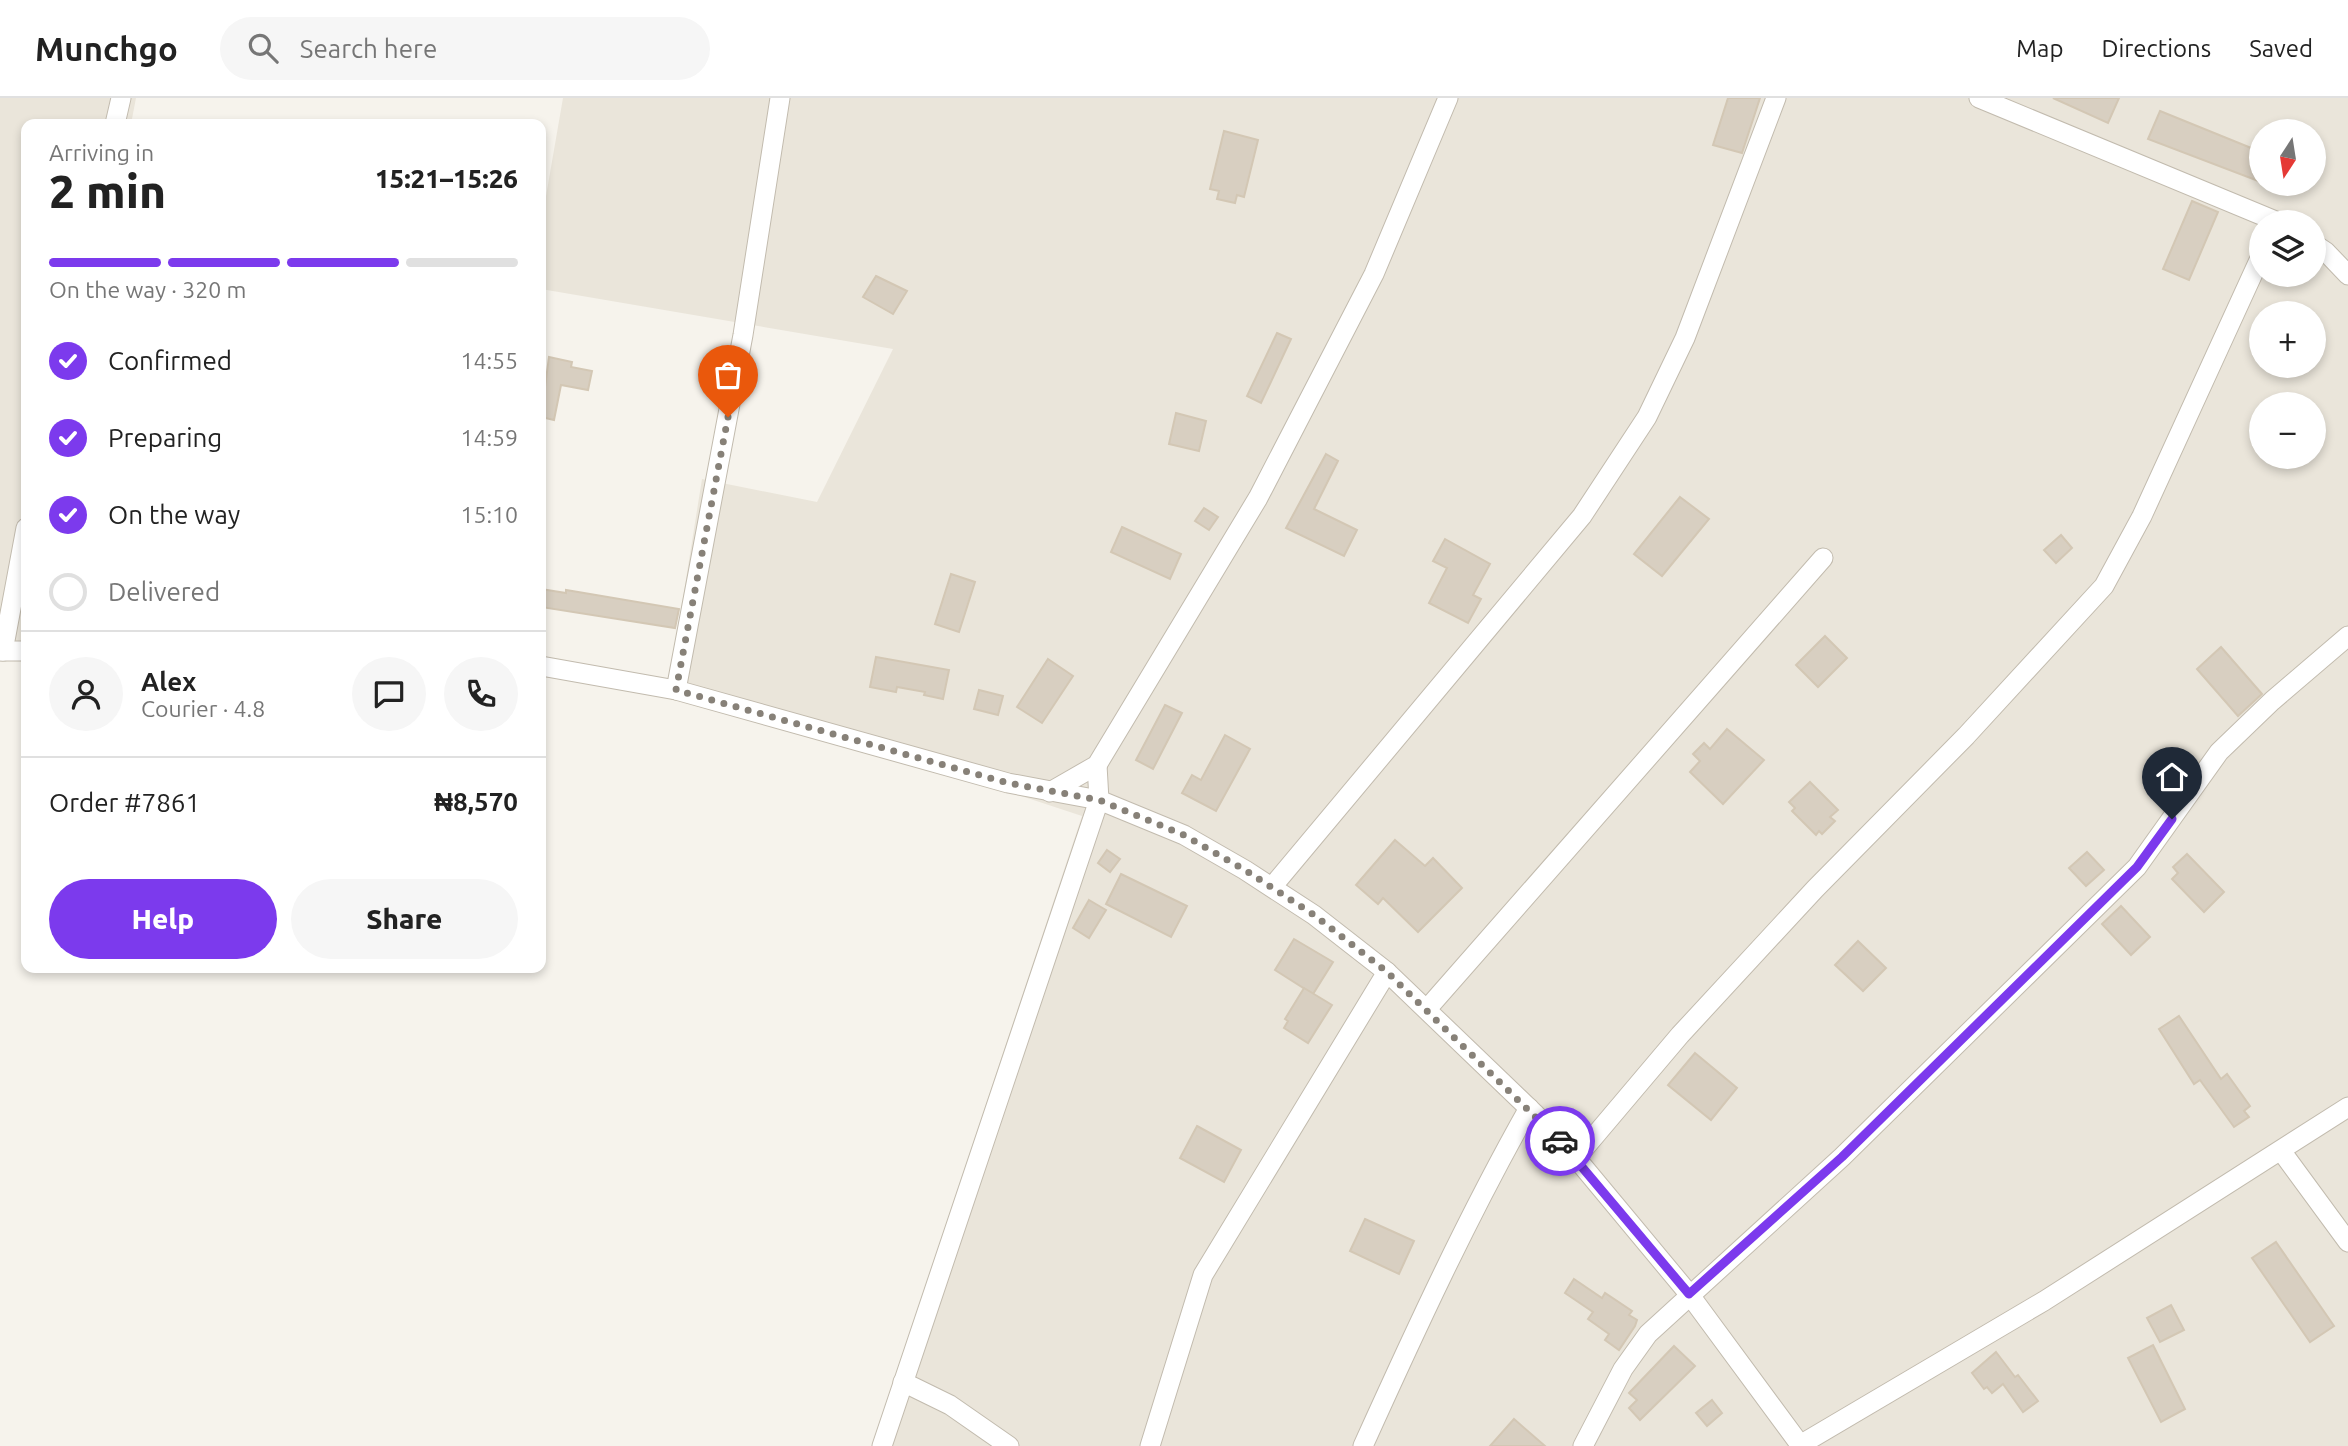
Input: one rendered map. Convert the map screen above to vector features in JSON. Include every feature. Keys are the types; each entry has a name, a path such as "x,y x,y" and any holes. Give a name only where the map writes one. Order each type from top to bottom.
{"street":[{"path":"116,119 121,98"},
{"path":"676,690 743,335 780,98"},
{"path":"1050,792 1097,765 1258,498 1321,381 1374,274 1448,98"},
{"path":"1272,887 1582,516 1647,417 1685,338 1776,98"},
{"path":"1979,98 2249,210"},
{"path":"2326,252 2348,275"},
{"path":"1576,1158 1725,986 1815,889 1966,736 2104,586 2143,516 2249,282"},
{"path":"21,553 1,651 21,651"},
{"path":"1427,1009 1823,558"},
{"path":"1583,1446 1623,1368 1647,1334 1842,1157 2137,867 2219,752 2272,701 2348,636"},
{"path":"546,667 676,690 1050,792 1099,800 1184,835 1272,887 1314,915 1387,972 1529,1108 1576,1158 1689,1294 1800,1445 2044,1301 2282,1152 2348,1107"},
{"path":"882,1446 1099,800 1097,765"},
{"path":"1150,1446 1203,1275 1387,972"},
{"path":"1363,1446 1437,1282 1486,1184 1529,1108"},
{"path":"2282,1152 2348,1242"},
{"path":"903,1382 950,1405 1009,1446"}],"shaded area":[{"path":"0,98 136,98 132,119 21,119 21,658 0,657"},
{"path":"563,98 2348,98 2348,1446 872,1446 1082,816 963,777 667,698 702,479 817,502 893,349 546,290 546,196"}],"building":[{"path":"1728,98 1760,98 1742,153 1713,145"},
{"path":"2053,98 2119,98 2108,123"},
{"path":"2160,111 2249,147 2249,177 2148,139"},
{"path":"1224,131 1258,140 1244,197 1237,195 1235,203 1217,199 1219,191 1210,189"},
{"path":"2192,201 2218,212 2189,280 2163,269"},
{"path":"876,276 907,291 893,314 863,297"},
{"path":"1277,333 1291,339 1261,403 1247,396"},
{"path":"549,357 572,362 571,367 592,371 588,390 561,385 554,420 546,418"},
{"path":"1176,413 1206,421 1199,451 1169,444"},
{"path":"1326,454 1338,461 1314,509 1357,530 1344,556 1286,528"},
{"path":"1680,497 1709,519 1662,576 1634,554"},
{"path":"1204,508 1218,517 1209,530 1195,521"},
{"path":"1122,527 1181,554 1170,579 1111,552"},
{"path":"2061,535 2072,548 2056,563 2044,550"},
{"path":"1445,539 1490,564 1473,595 1481,599 1468,623 1429,603 1447,568 1433,561"},
{"path":"951,574 975,582 959,632 935,624"},
{"path":"546,590 566,593 566,590 679,609 675,628 546,608"},
{"path":"1825,636 1847,658 1818,687 1796,665"},
{"path":"2221,647 2262,694 2238,716 2197,669"},
{"path":"876,657 949,670 943,699 924,695 925,692 897,687 896,692 870,687"},
{"path":"1048,659 1073,676 1042,723 1017,707"},
{"path":"979,690 1003,696 998,715 974,709"},
{"path":"1165,705 1182,713 1153,769 1136,760"},
{"path":"1727,729 1764,760 1723,804 1690,772 1700,761 1693,754 1704,743 1710,749"},
{"path":"1225,735 1250,749 1216,811 1182,793 1192,775 1201,780"},
{"path":"1810,782 1838,810 1830,817 1835,821 1822,834 1819,831 1816,835 1792,811 1795,808 1789,802"},
{"path":"1395,840 1425,866 1433,858 1462,888 1418,932 1383,898 1378,904 1356,885"},
{"path":"1107,850 1120,859 1110,872 1098,863"},
{"path":"2087,852 2104,870 2086,886 2069,868"},
{"path":"2187,854 2224,892 2204,912 2172,879 2178,873 2173,867"},
{"path":"1121,874 1187,906 1171,937 1106,904"},
{"path":"1089,900 1106,910 1089,938 1073,928"},
{"path":"2121,906 2150,937 2131,955 2102,924"},
{"path":"1294,939 1333,962 1313,994 1275,970"},
{"path":"1858,941 1886,968 1863,991 1835,965"},
{"path":"1304,988 1332,1005 1308,1043 1284,1028 1288,1021 1285,1019"},
{"path":"2179,1016 2221,1079 2227,1074 2250,1106 2244,1111 2249,1117 2234,1127 2200,1080 2194,1084 2159,1029"},
{"path":"1695,1053 1737,1088 1711,1120 1668,1085"},
{"path":"1197,1126 1241,1150 1224,1182 1180,1158"},
{"path":"1365,1219 1414,1241 1399,1274 1350,1251"},
{"path":"2276,1242 2334,1326 2310,1342 2252,1258"},
{"path":"1574,1279 1602,1298 1605,1293 1632,1311 1629,1315 1637,1320 1635,1326 1619,1350 1605,1340 1609,1334 1588,1319 1593,1312 1565,1293"},
{"path":"2171,1305 2184,1330 2160,1342 2147,1318"},
{"path":"2153,1345 2185,1409 2161,1422 2128,1358"},
{"path":"1674,1346 1695,1366 1640,1420 1629,1408 1637,1400 1629,1393"},
{"path":"1996,1352 2038,1401 2023,1412 2003,1384 1992,1393 1987,1387 1984,1389 1972,1373"},
{"path":"1712,1400 1722,1413 1707,1426 1696,1413"},
{"path":"1514,1419 1545,1446 1490,1446"}],"way so far":[{"path":"728,417 676,690 1008,783 1099,800 1184,835 1245,870 1314,915 1387,972 1560,1141"}],"route":[{"path":"1560,1141 1689,1294 1842,1157 2137,867 2172,819"}]}
